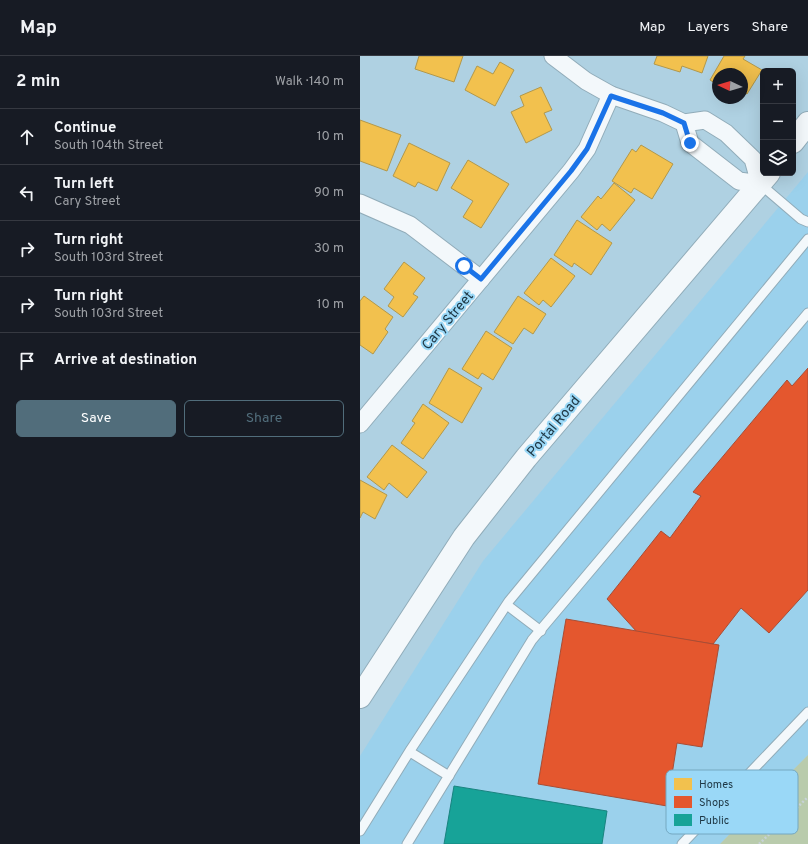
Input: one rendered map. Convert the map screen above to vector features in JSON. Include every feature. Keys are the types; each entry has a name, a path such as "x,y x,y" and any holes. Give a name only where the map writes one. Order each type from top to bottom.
{"main road":[{"path":"795,140 808,123"},
{"name":"Portal Road","path":"360,697 469,531 526,458 764,178"}],"street":[{"path":"553,56 586,81 611,96 663,113 684,123 705,120 726,133 753,159 764,178 739,182 690,143 684,123"},
{"name":"Cary Street","path":"360,424 571,171 587,149 611,96"},
{"path":"360,202 410,225 481,279"}],"lane":[{"path":"764,178 801,219 808,222"},
{"path":"360,831 507,605 808,239"},
{"path":"406,844 532,640 808,314"},
{"path":"507,605 541,630"},
{"path":"753,770 808,712"},
{"path":"410,752 449,776"},
{"path":"682,844 692,834"}],"path":[{"path":"798,807 808,797"},
{"path":"759,844 769,834"}],"shaded area":[{"path":"808,172 808,755 793,770 666,770 666,834 730,834 720,844 360,844 360,756 483,561"}],"green space":[{"path":"808,755 808,844 720,844 730,834 798,834 798,770 793,770"}],"building: Homes":[{"path":"419,56 463,56 454,82 415,69"},
{"path":"657,56 708,56 702,73 682,66 680,72 654,64"},
{"path":"724,56 745,56 743,59 760,69 760,73 748,92 748,68 717,68"},
{"path":"500,62 514,70 495,106 465,90 477,66 493,74"},
{"path":"541,87 552,110 544,113 552,130 526,143 511,112 524,106 520,96"},
{"path":"360,120 401,135 387,171 360,161"},
{"path":"409,143 450,163 437,191 418,182 415,187 393,176"},
{"path":"641,145 673,164 652,199 634,188 631,193 612,181 632,149 636,152"},
{"path":"468,160 509,184 481,228 463,217 473,201 451,188"},
{"path":"614,183 635,200 610,231 602,224 597,230 581,217 598,196 601,199"},
{"path":"577,220 612,243 591,275 574,263 572,267 554,255"},
{"path":"551,258 575,276 551,307 543,300 539,305 524,293"},
{"path":"404,262 425,278 413,294 418,297 403,317 388,306 394,297 384,289"},
{"path":"364,296 393,317 385,329 388,332 373,354 360,345 360,301"},
{"path":"518,296 546,314 533,334 524,328 513,344 494,332"},
{"path":"486,331 512,348 493,380 482,373 478,379 462,369"},
{"path":"449,368 482,388 462,423 429,403"},
{"path":"423,404 449,423 423,459 401,443 415,423 412,421"},
{"path":"392,445 427,472 407,498 389,483 384,490 367,477"},
{"path":"360,480 387,495 375,519 363,512 360,518"}],"building: Shops":[{"path":"808,368 808,590 769,633 741,608 713,644 637,632 607,599 661,531 670,538 701,496 693,492 787,380 792,386"},
{"path":"566,619 719,645 702,747 677,743 673,770 666,770 666,806 538,784"}],"building: Public":[{"path":"454,786 607,811 602,844 444,844"}],"route":[{"path":"464,266 481,279 571,171 587,149 611,96 663,113 684,123 690,143"}]}
